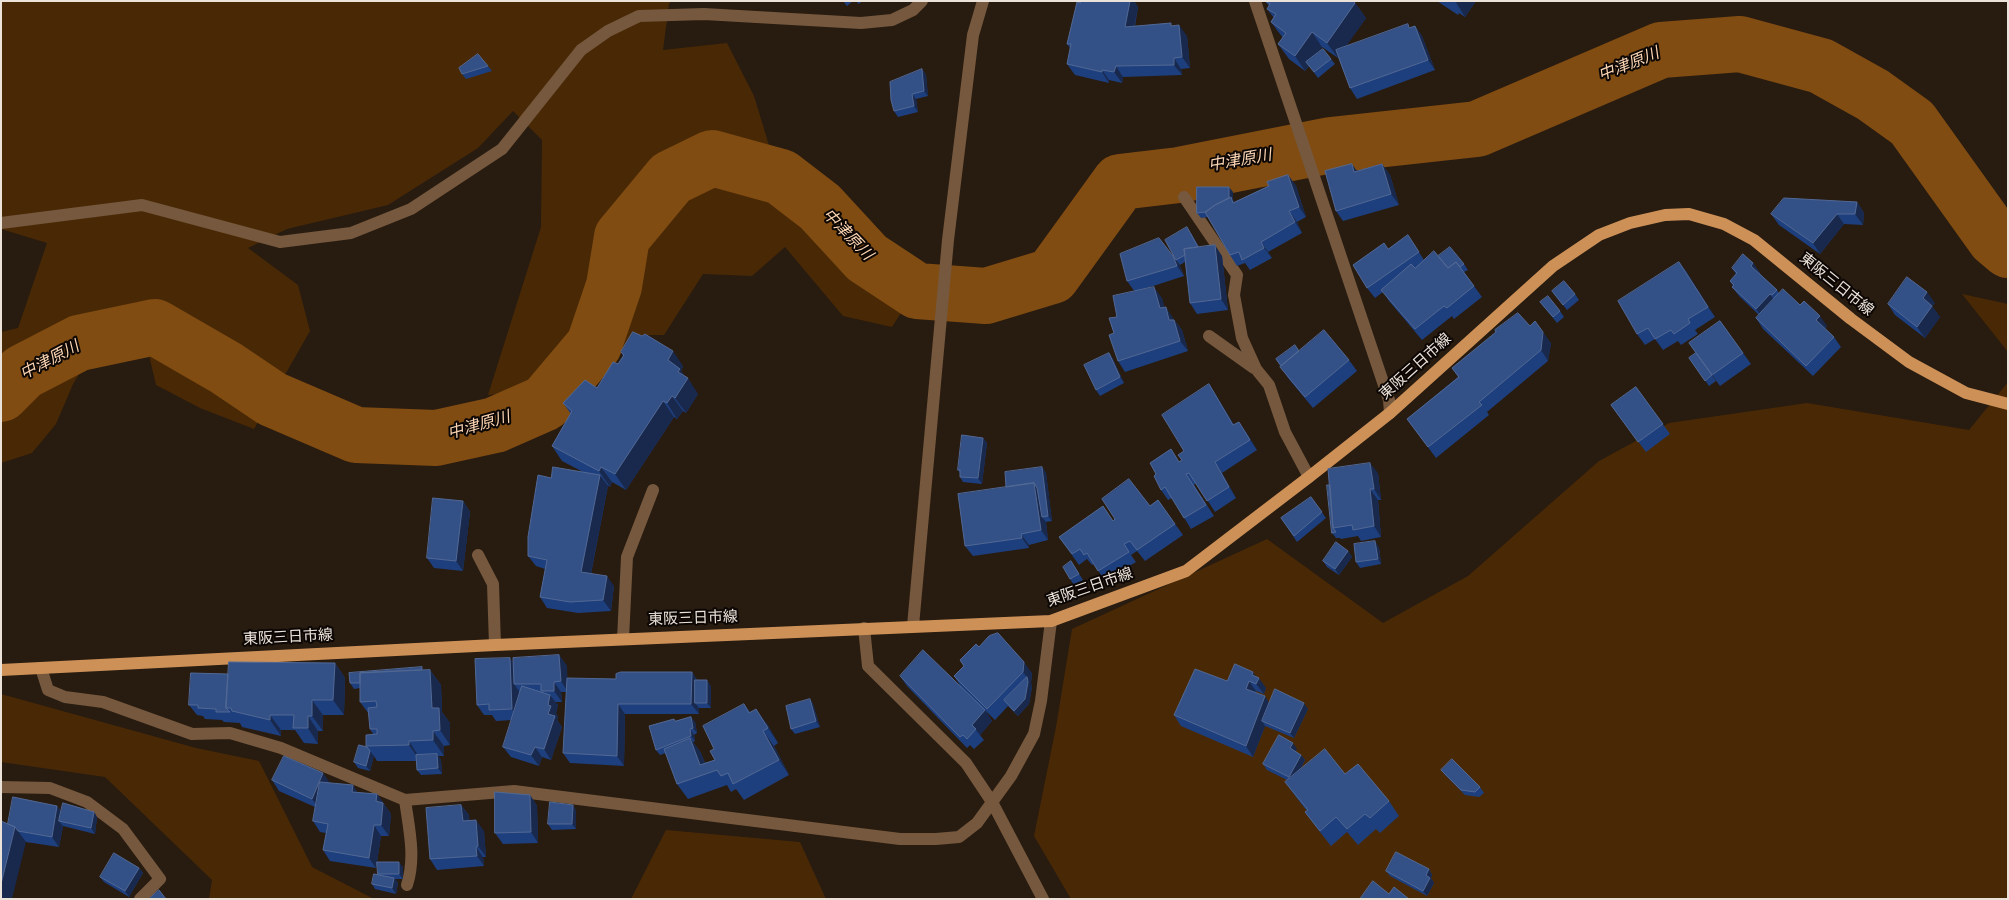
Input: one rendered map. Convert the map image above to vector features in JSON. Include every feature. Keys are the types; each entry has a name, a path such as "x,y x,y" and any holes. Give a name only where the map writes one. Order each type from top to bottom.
{"main road":[{"name":"東阪三日市線","path":"1,670 623,639 1051,621 1186,570 1390,413 1561,260 1599,235 1630,223 1665,214 1689,214 1724,224 1754,240 1851,319 1909,362 1935,378 1966,393 2008,404"}],"street":[{"path":"1,223 142,206 280,242 351,233 411,209 502,149 581,50 608,31 638,16 704,14 861,23 892,20 913,10 922,1"},
{"path":"913,626 948,240 973,35 983,1"},
{"path":"1255,1 1389,400 1390,413"},
{"path":"1184,197 1237,276 1234,295 1236,316 1242,338 1256,369 1269,385 1285,432 1309,477"},
{"path":"1209,336 1256,369"},
{"path":"623,639 627,557 653,490"},
{"path":"478,555 493,584 495,645"},
{"path":"41,668 48,690 65,697 104,702 192,734 230,733 281,748 405,800 514,791 900,839 936,839 960,837 977,823 1010,776 1034,734 1041,701 1051,621"},
{"path":"864,628 868,666 966,763 992,802 1043,899"},
{"path":"1,787 50,788 87,802 123,829 160,879 140,899"},
{"path":"405,800 413,854 411,874 407,885"}],"shaded area":[{"path":"1,1 671,1 663,50 727,43 754,96 771,152 797,216 908,302 892,327 843,316 785,247 752,276 703,274 664,335 642,335 620,352 624,296 581,297 571,354 542,390 488,395 541,227 542,140 513,111 478,148 388,205 287,229 248,248 298,285 310,331 254,429 200,408 156,385 148,351 130,346 88,360 73,384 56,424 32,453 1,463 1,332 18,328 47,243 1,229"},
{"path":"1962,294 2008,304 2008,352"},
{"path":"2008,382 2008,899 1071,899 1034,836 1056,727 1072,629 1267,539 1383,623 1468,576 1599,461 1669,423 1807,403 1969,430"},
{"path":"1,694 196,748 259,761 312,867 374,899 209,899 212,880 105,777 1,762"},
{"path":"666,830 800,842 826,899 631,899"}],"building":[{"path":"1080,1 1130,1 1125,27 1171,23 1171,26 1179,25 1182,57 1174,58 1174,65 1116,66 1114,72 1102,70 1102,72 1067,64 1071,44 1067,44 1077,2 1080,3"},
{"path":"1265,1 1353,1 1355,3 1327,43 1312,32 1295,56 1278,44 1286,33 1271,22 1276,14 1267,9 1270,4"},
{"path":"1408,24 1409,28 1415,26 1428,60 1350,88 1336,50"},
{"path":"1323,49 1331,59 1314,72 1306,62"},
{"path":"478,54 488,66 462,74 459,68"},
{"path":"922,69 924,91 912,94 914,106 894,111 890,82"},
{"path":"1352,164 1354,172 1382,164 1391,194 1336,211 1325,171"},
{"path":"1288,175 1299,207 1289,211 1295,222 1261,242 1264,248 1242,260 1239,252 1230,255 1205,212 1231,197 1233,203 1269,186 1267,182"},
{"path":"1197,187 1229,187 1229,198 1206,212 1197,213"},
{"path":"1784,198 1857,202 1855,214 1837,214 1813,243 1771,214"},
{"path":"1187,227 1198,247 1184,249 1185,255 1176,260 1165,240"},
{"path":"1408,235 1419,252 1367,288 1353,265 1384,243 1388,249"},
{"path":"1159,238 1173,256 1177,266 1127,281 1120,254"},
{"path":"1215,245 1221,299 1190,303 1184,249"},
{"path":"1450,247 1464,264 1460,267 1456,262 1448,268 1438,256"},
{"path":"1434,251 1448,268 1456,262 1474,286 1447,308 1444,306 1415,329 1381,290 1411,264 1415,268"},
{"path":"1743,254 1753,263 1751,266 1777,290 1772,295 1770,294 1756,309 1732,287 1734,285 1730,281 1737,273 1732,268"},
{"path":"1679,262 1708,307 1688,319 1690,323 1674,334 1671,330 1655,339 1648,328 1637,334 1618,301"},
{"path":"1907,277 1927,292 1923,298 1932,306 1917,327 1888,304"},
{"path":"1564,281 1575,294 1563,305 1552,291"},
{"path":"1154,287 1160,308 1166,307 1169,320 1174,320 1180,341 1118,361 1109,335 1114,333 1109,318 1117,317 1113,296"},
{"path":"1783,289 1800,305 1804,301 1820,316 1816,320 1834,337 1806,366 1756,318"},
{"path":"1548,296 1560,311 1553,317 1540,302"},
{"path":"1518,313 1530,326 1535,321 1543,332 1541,350 1479,402 1482,405 1428,447 1407,419 1459,377 1452,368 1496,332 1495,330"},
{"path":"1720,321 1743,353 1712,375 1689,343"},
{"path":"1324,330 1349,360 1305,397 1280,367"},
{"path":"633,332 642,336 645,334 673,351 668,360 680,369 678,372 688,378 675,398 672,396 667,403 663,401 615,474 601,467 599,471 552,446 572,411 563,403 585,380 597,388 613,362 618,364 624,355 621,352"},
{"path":"1295,345 1299,351 1281,366 1276,359"},
{"path":"1109,353 1120,377 1096,390 1084,365"},
{"path":"1696,353 1712,375 1705,381 1689,358"},
{"path":"1209,384 1233,425 1239,422 1250,440 1215,462 1229,487 1207,501 1189,473 1186,474 1206,505 1184,518 1165,487 1161,490 1150,463 1171,449 1179,462 1182,460 1178,455 1184,451 1162,415"},
{"path":"1636,387 1663,424 1638,442 1611,405"},
{"path":"962,435 983,438 978,478 960,477 960,470 958,470"},
{"path":"1370,463 1374,489 1370,489 1374,526 1353,530 1352,525 1333,528 1328,469"},
{"path":"553,467 600,475 581,572 607,576 603,600 570,602 540,597 547,560 528,556 528,537 538,475 551,478"},
{"path":"1042,467 1048,516 1042,517 1037,488 1034,483 1006,487 1005,472"},
{"path":"1129,479 1150,506 1158,500 1175,524 1137,550 1130,541 1124,544 1129,552 1098,571 1087,553 1084,555 1080,549 1072,554 1059,537 1103,506 1113,521 1115,519 1102,499"},
{"path":"1034,483 1041,530 1021,534 1022,538 965,546 958,494"},
{"path":"1327,485 1330,485 1333,528 1336,532 1332,533"},
{"path":"1311,497 1322,512 1294,536 1281,518"},
{"path":"433,498 463,501 456,561 427,558"},
{"path":"1375,541 1378,559 1356,562 1354,544"},
{"path":"1336,542 1348,551 1335,569 1323,561"},
{"path":"1071,561 1079,574 1070,579 1063,567"},
{"path":"998,633 1024,662 1023,672 987,709 954,676 964,666 960,660 976,644 979,647 989,636"},
{"path":"923,650 985,710 972,725 976,729 967,739 963,735 960,737 900,676"},
{"path":"559,655 561,681 554,682 554,691 541,691 541,684 514,684 513,658"},
{"path":"510,658 512,709 489,710 489,704 477,705 475,659"},
{"path":"229,662 335,663 333,700 312,700 312,716 308,716 308,728 293,728 294,715 270,715 270,720 232,711 231,708 226,708"},
{"path":"1235,664 1253,672 1252,675 1259,678 1256,684 1249,681 1246,689 1265,696 1246,746 1174,715 1195,669 1227,681"},
{"path":"422,667 422,670 360,673 360,683 350,683 349,673"},
{"path":"430,670 432,708 439,708 440,730 433,731 433,740 409,741 409,745 366,746 366,735 377,734 377,729 370,729 368,708 377,707 376,701 360,702 360,673"},
{"path":"621,672 692,672 691,704 618,704 617,756 563,753 567,678 616,679 616,674"},
{"path":"191,673 228,674 226,708 230,712 216,712 216,709 198,708 198,705 189,705"},
{"path":"1027,677 1025,699 1014,711 1004,700"},
{"path":"695,680 707,680 707,703 695,703"},
{"path":"522,686 550,695 548,705 551,706 548,714 555,716 544,749 535,747 531,755 503,747"},
{"path":"1275,689 1304,703 1290,733 1262,721"},
{"path":"810,699 816,721 791,729 786,706"},
{"path":"744,704 749,713 756,709 768,728 763,731 779,760 733,784 728,773 721,776 717,770 677,784 664,749 690,738 700,765 715,760 710,751 714,749 703,726"},
{"path":"691,717 693,728 690,729 691,736 656,750 649,726 674,719 675,721"},
{"path":"1279,735 1293,743 1290,748 1301,755 1289,777 1263,764"},
{"path":"359,745 367,747 370,751 366,766 354,762"},
{"path":"1325,749 1345,774 1358,764 1389,801 1370,818 1365,814 1347,829 1336,817 1320,831 1305,812 1308,810 1285,782"},
{"path":"437,754 438,768 417,770 416,755"},
{"path":"284,756 323,773 312,799 272,780"},
{"path":"1452,759 1480,787 1475,792 1461,790 1441,770"},
{"path":"320,782 353,785 352,792 377,794 376,801 383,803 381,825 374,825 369,858 323,850 328,824 313,821"},
{"path":"495,792 530,795 531,832 495,833"},
{"path":"13,797 57,806 52,837 18,831 15,827 8,824"},
{"path":"550,802 573,805 572,824 548,824"},
{"path":"63,803 94,812 91,828 59,821"},
{"path":"461,805 463,821 476,820 477,856 430,859 426,808"},
{"path":"1,821 15,827 1,884"},
{"path":"1396,852 1429,869 1426,875 1430,878 1423,891 1386,871"},
{"path":"114,853 139,868 125,891 100,877"},
{"path":"377,862 399,862 399,874 378,874"},
{"path":"374,874 394,878 392,888 372,884"},
{"path":"1373,881 1389,894 1394,887 1409,899 1360,899"},
{"path":"159,890 166,899 149,899"}],"waterway":[{"name":"中津原川","path":"1,394 23,372 79,343 155,327 226,368 272,399 356,435 436,438 495,425 545,403 594,345 614,286 622,237 671,178 712,158 781,177 820,207 867,258 917,291 986,296 1052,276 1120,182 1179,175 1331,145 1477,129 1661,50 1740,44 1821,66 1873,95 1912,123 1995,239 2008,250"}]}
